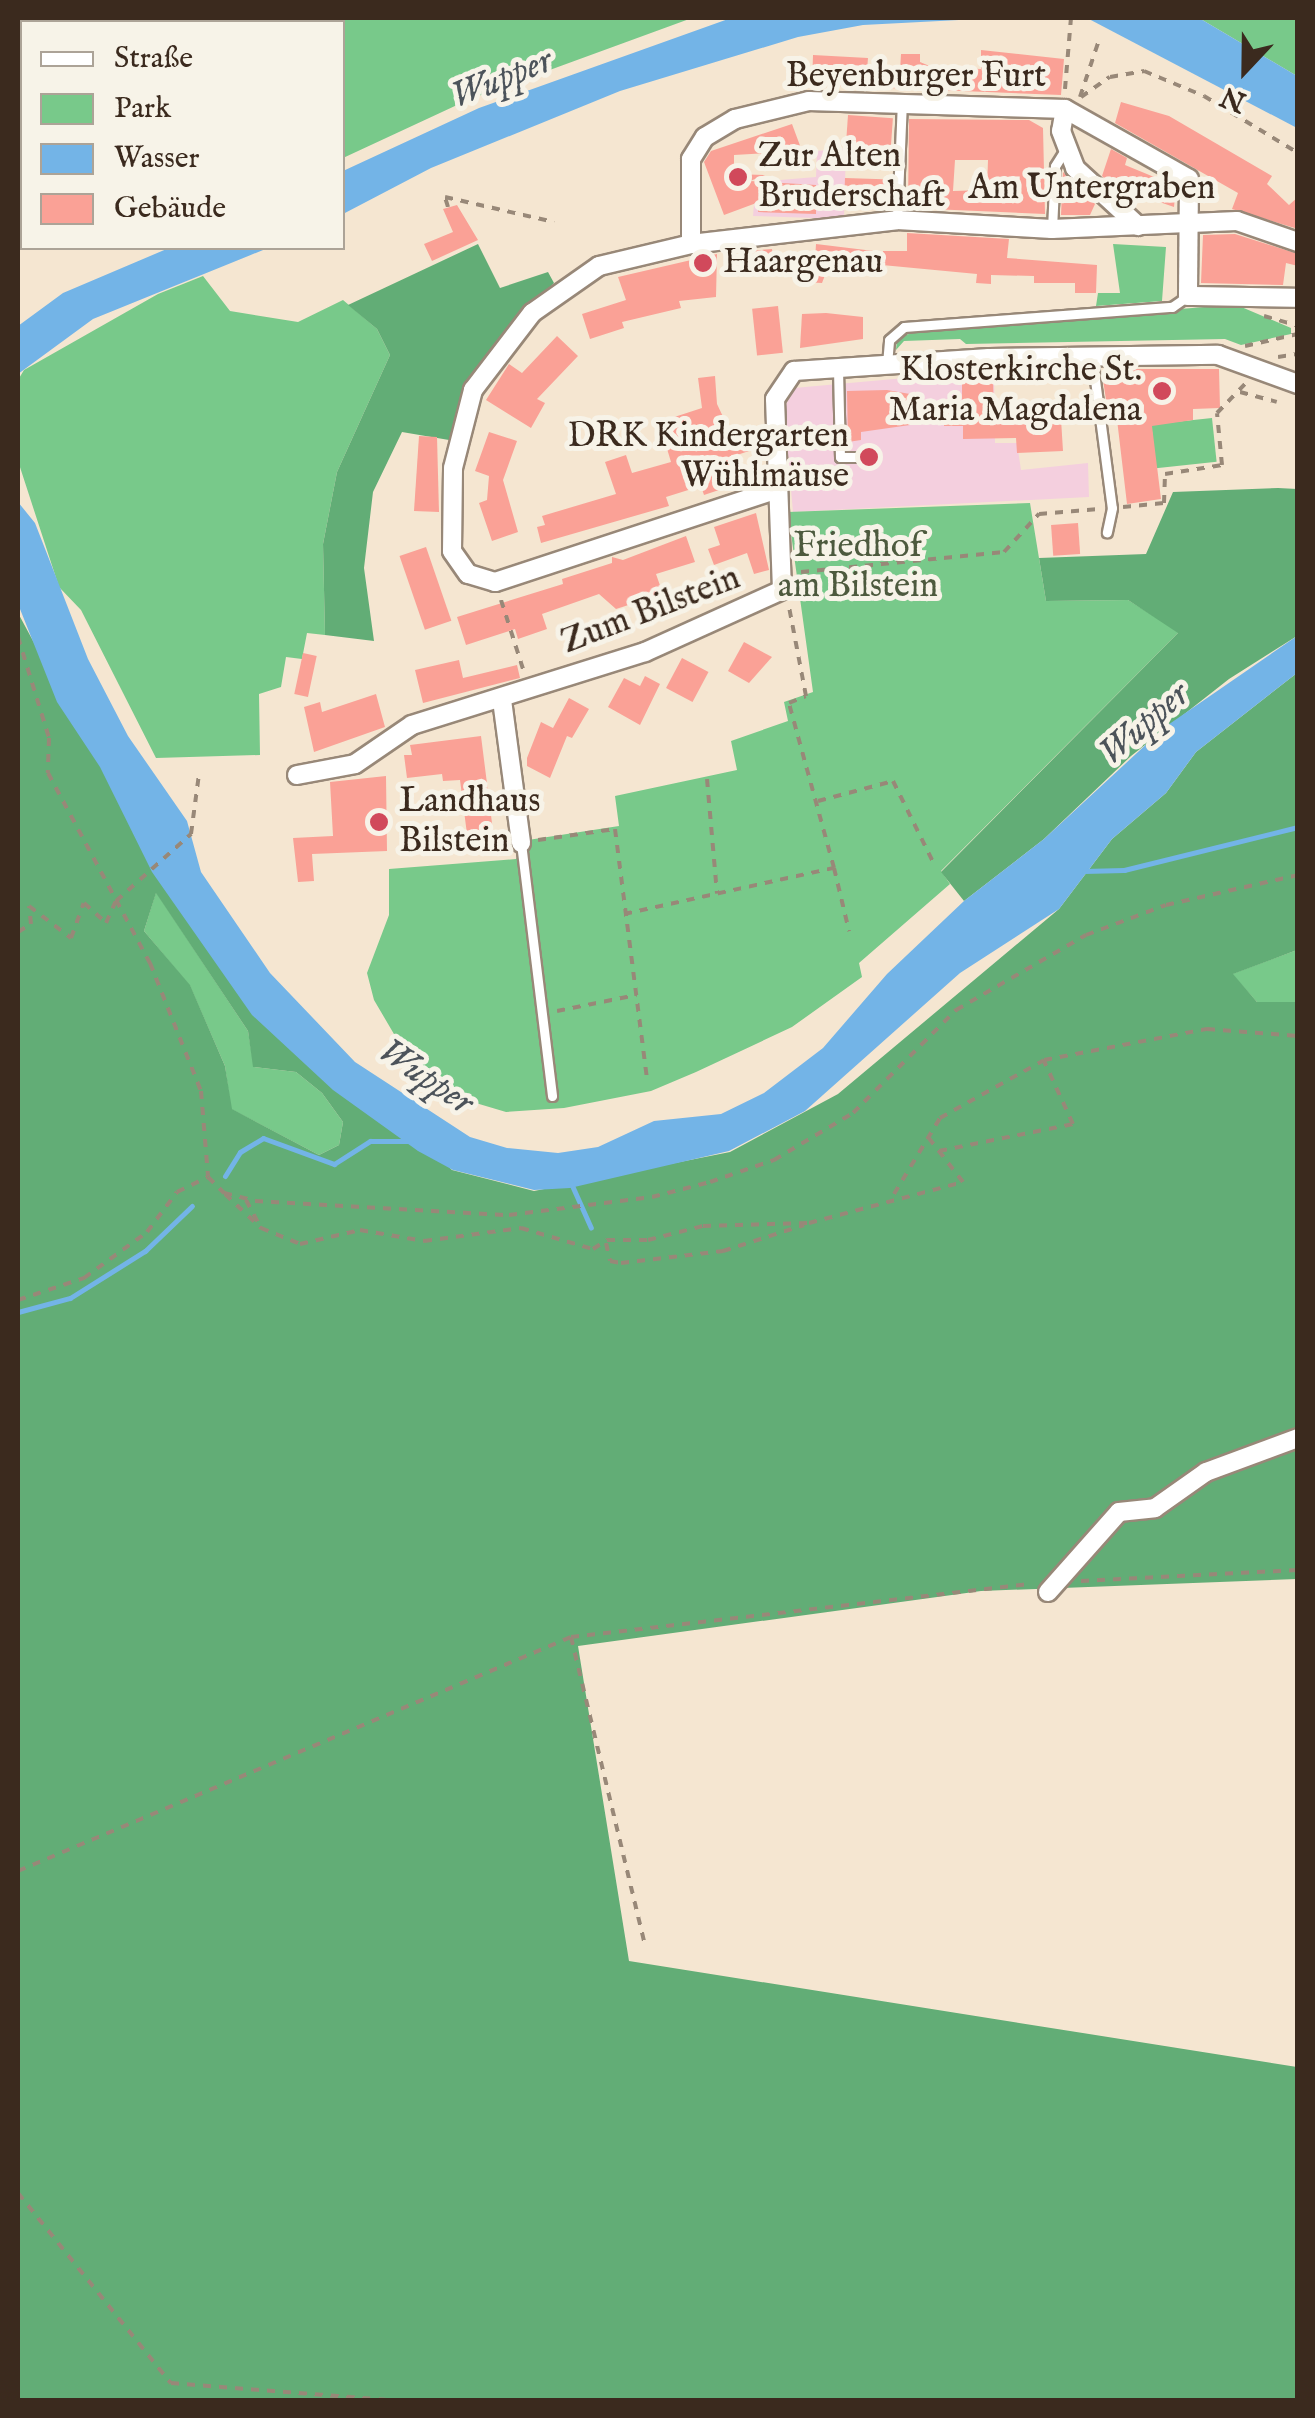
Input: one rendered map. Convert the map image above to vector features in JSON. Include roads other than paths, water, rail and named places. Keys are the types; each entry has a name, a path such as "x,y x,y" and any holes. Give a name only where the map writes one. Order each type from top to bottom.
{"street":[{"name":"Beyenburger Furt","path":"1065,150 1072,103"},
{"name":"Beyenburger Furt","path":"691,244 692,159 705,137 778,106 1072,103 1183,172 1191,186 1189,222"},
{"path":"1065,150 1075,168 1138,226"},
{"name":"Am Untergraben","path":"778,489 495,582 468,574 452,551 453,468 473,390 496,352 558,290 598,266 691,244 898,220 1052,229 1236,221 1298,242"},
{"path":"1189,222 1188,296 1298,298"},
{"path":"838,367 1218,355 1298,384"},
{"name":"Zum Bilstein","path":"297,775 355,764 412,725 502,700 645,652 786,580 775,399 788,375 838,367"},
{"path":"502,700 521,842"},
{"path":"1050,1586 1118,1512 1155,1508 1206,1472 1298,1438"}],"lane":[{"path":"898,220 902,103"},
{"path":"1052,229 1054,166 1065,150"},
{"path":"887,364 889,340 904,327 1172,307 1188,296"},
{"path":"1092,356 1112,508 1106,532"},
{"path":"838,367 840,457 860,457"},
{"path":"521,842 552,1096"}],"water":[{"path":"731,18 997,18 863,25 798,37 620,91 431,168 345,213 345,170 479,108"},
{"path":"1087,18 1199,18 1297,76 1297,128"},
{"path":"164,250 263,250 93,319 18,374 18,326 63,293"},
{"path":"18,502 35,523 88,659 128,736 187,821 201,872 270,973 355,1062 470,1137 507,1148 558,1153 598,1147 654,1121 721,1114 764,1093 823,1048 887,974 964,901 1044,839 1165,727 1297,636 1297,673 1196,752 1166,793 1112,839 1059,909 960,973 805,1111 729,1151 570,1188 534,1190 453,1170 418,1151 333,1090 252,1015 152,872 100,767 57,702 18,604"}],"waterway":[{"name":"Wupper","path":"1084,871 1124,870 1298,827"},
{"path":"225,1176 240,1152 263,1138 334,1164 370,1141 411,1141"},
{"path":"570,1181 591,1228"},
{"path":"18,1312 70,1298 145,1251 192,1206"}],"place":[{"name":"Zur Alten Bruderschaft","path":"738,177"},
{"name":"Haargenau","path":"703,263"},
{"name":"Klosterkirche St. Maria Magdalena","path":"1162,391"},
{"name":"DRK Kindergarten Wühlmäuse","path":"869,457"},
{"name":"Landhaus Bilstein","path":"379,822"}],"park label":[{"name":"Friedhof am Bilstein","path":"858,567"}]}
